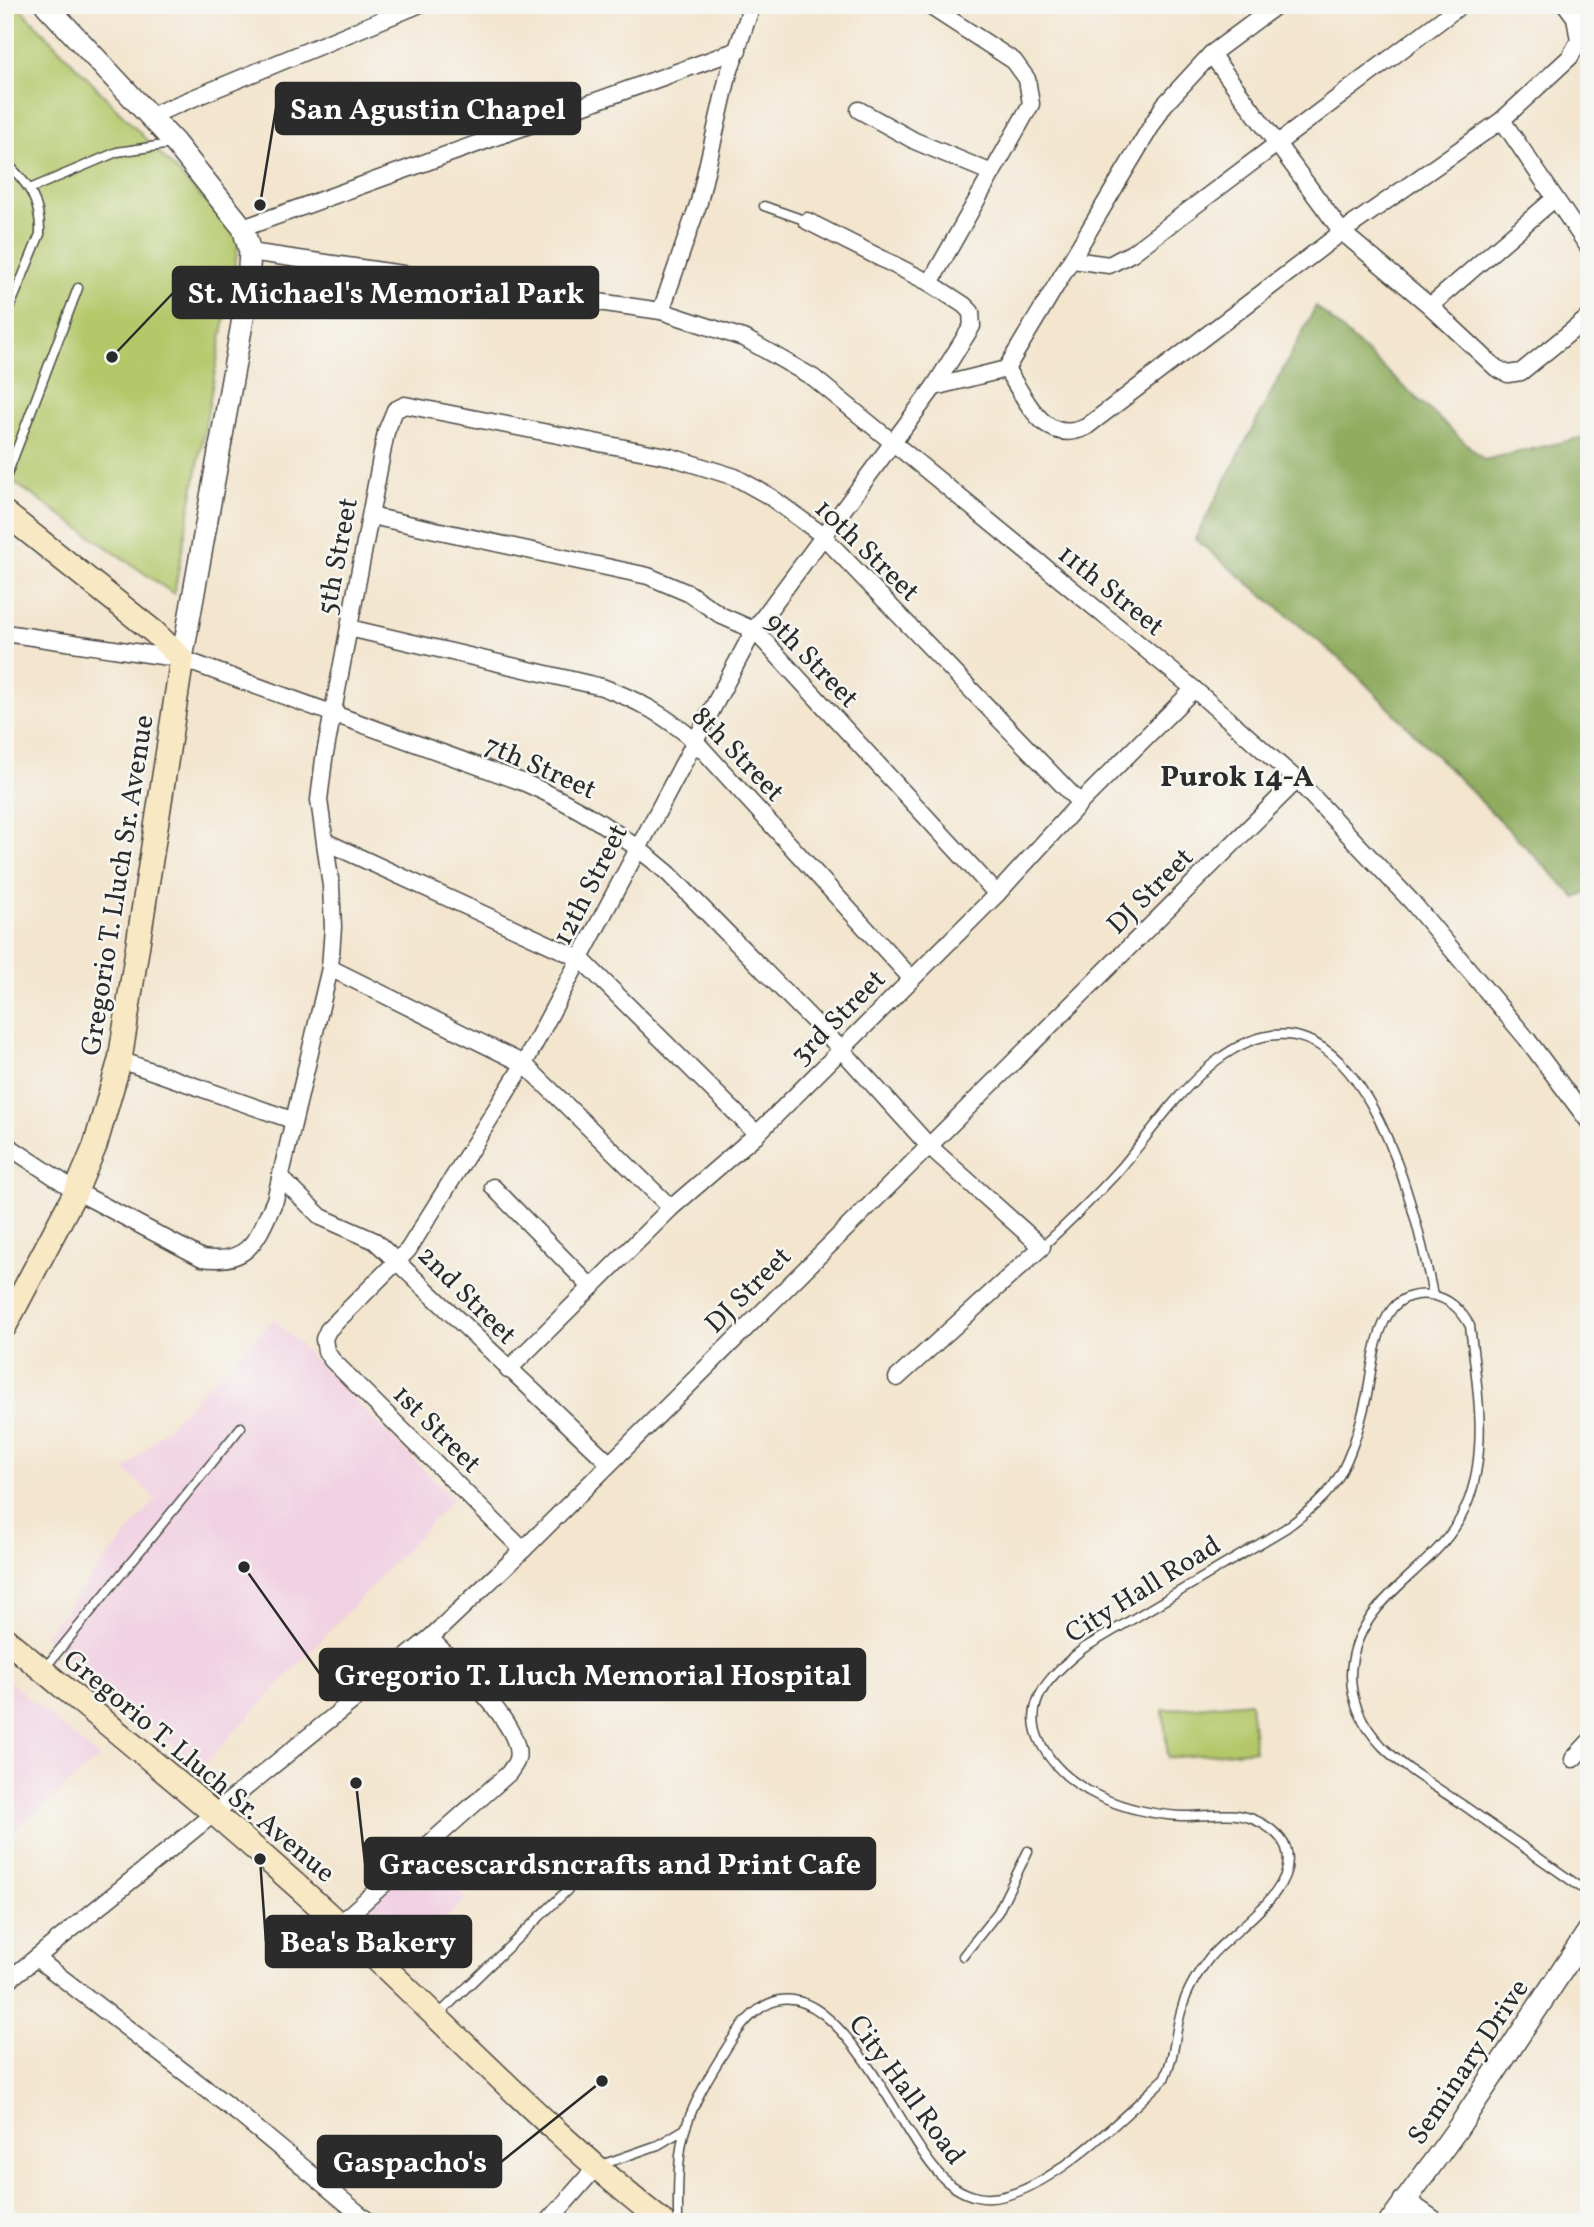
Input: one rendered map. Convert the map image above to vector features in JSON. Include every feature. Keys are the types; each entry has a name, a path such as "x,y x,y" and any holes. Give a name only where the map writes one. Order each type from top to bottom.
{"main road":[{"path":"5,513 154,632 182,659"},
{"name":"Gregorio T. Lluch Sr. Avenue","path":"5,1326 76,1191 95,1146 120,1060 182,659"},
{"name":"Gregorio T. Lluch Sr. Avenue","path":"5,1639 215,1813 340,1924 597,2166 663,2222"}],"street":[{"path":"150,116 418,5"},
{"path":"661,312 699,202 728,76 752,5"},
{"path":"807,221 930,283 1031,104 1027,79 1014,61 928,5"},
{"path":"934,387 1006,369 1073,260 1120,174 1164,105 1212,54 1277,5"},
{"path":"1073,260 1109,265 1132,253 1461,5"},
{"path":"1006,369 1045,427 1059,433 1073,433 1086,427 1342,232 1502,120 1570,57 1578,41 1575,17 1566,5"},
{"path":"55,8 175,143 243,228 250,252 247,296 182,659"},
{"path":"243,228 738,50"},
{"path":"1212,54 1342,232 1430,306 1496,368 1508,374 1521,372 1589,317"},
{"path":"859,110 915,142 992,173"},
{"path":"1502,120 1589,248"},
{"path":"1430,306 1554,199"},
{"name":"11th Street","path":"250,252 661,312 746,339 814,378 891,444 1194,689 1297,780 1412,902 1527,1039 1589,1122"},
{"name":"12th Street","path":"324,1339 334,1321 399,1262 524,1064 581,959 637,846 754,630 821,534 934,387 972,326 971,313 964,304 930,283"},
{"name":"10th Street","path":"395,410 405,405 419,406 701,464 735,477 769,496 821,534 1080,803"},
{"name":"5th Street","path":"5,1144 76,1191 202,1258 224,1261 243,1253 259,1236 275,1200 292,1120 331,968 333,927 326,842 319,800 332,713 386,432 395,410"},
{"name":"9th Street","path":"371,516 648,576 690,594 722,616 754,630 997,894"},
{"name":"8th Street","path":"349,628 602,687 638,700 669,718 695,741 912,979"},
{"name":"7th Street","path":"6,635 182,659 485,767 568,802 637,846 668,873 841,1049 929,1146 1042,1247"},
{"name":"3rd Street","path":"508,1370 671,1208 757,1134 997,894 1080,803 1194,689"},
{"name":"DJ Street","path":"5,1983 430,1638 523,1550 1297,780"},
{"path":"326,842 581,959 757,1134"},
{"path":"331,968 524,1064 671,1208"},
{"path":"120,1060 292,1120"},
{"name":"2nd Street","path":"280,1177 321,1217 375,1241 609,1463"},
{"path":"493,1187 591,1287"},
{"path":"897,1378 1042,1247"},
{"name":"1st Street","path":"324,1339 326,1352 332,1360 523,1550"},
{"path":"340,1924 501,1781 517,1759 517,1748 501,1714 430,1638"},
{"path":"1573,1759 1589,1742"},
{"name":"Seminary Drive","path":"1390,2222 1458,2128 1589,1930"},
{"path":"36,1958 240,2115 369,2222"},
{"path":"548,2222 597,2166"},
{"path":"1404,2201 1434,2222"}],"lane":[{"path":"32,188 117,152 175,143"},
{"path":"5,162 32,188 40,223 40,234 5,319"},
{"path":"764,206 807,221"},
{"path":"5,480 78,288"},
{"path":"1042,1247 1083,1208 1177,1100 1215,1063 1244,1042 1277,1032 1303,1036 1324,1048 1348,1068 1365,1094 1406,1184 1433,1295 1447,1300 1461,1311 1470,1326 1480,1434 1476,1477 1465,1510 1449,1536 1392,1591 1369,1618 1359,1636 1351,1693 1362,1720 1382,1746 1412,1771 1589,1893"},
{"name":"City Hall Road","path":"678,2222 685,2129 708,2079 741,2027 771,2000 795,1998 815,2008 837,2027 883,2088 910,2136 934,2169 952,2186 978,2197 1000,2198 1022,2192 1050,2177 1164,2079 1175,2057 1182,2006 1195,1980 1211,1956 1278,1890 1286,1867 1286,1848 1272,1829 1249,1818 1146,1812 1109,1802 1079,1786 1051,1764 1033,1729 1035,1706 1043,1688 1058,1669 1084,1648 1286,1528 1317,1504 1339,1477 1353,1446 1374,1361 1391,1310 1400,1300 1418,1294 1433,1295"},
{"path":"43,1671 241,1427"},
{"path":"963,1956 998,1912 1028,1851"},
{"path":"436,2016 581,1877"},
{"path":"597,2166 630,2157 685,2129"}],"shaded area":[{"path":"274,1319 453,1499 201,1768 43,1636 156,1499 125,1470"},
{"path":"5,1678 99,1758 5,1838"},
{"path":"421,1852 466,1899 404,1958 359,1911"}],"green space":[{"path":"5,5 17,5 240,237 174,594 5,476"},
{"path":"1316,306 1484,460 1589,436 1589,892 1576,898 1345,663 1195,539"},
{"path":"1250,1702 1255,1750 1168,1758 1163,1710"}],"place":[{"name":"San Agustin Chapel","path":"260,205"},
{"name":"St. Michael's Memorial Park","path":"112,357"},
{"name":"Gregorio T. Lluch Memorial Hospital","path":"244,1567"},
{"name":"Gracescardsncrafts and Print Cafe","path":"356,1783"},
{"name":"Bea's Bakery","path":"260,1859"},
{"name":"Gaspacho's","path":"602,2081"}],"district":[{"name":"Purok 14-A","path":"1237,776"}]}
